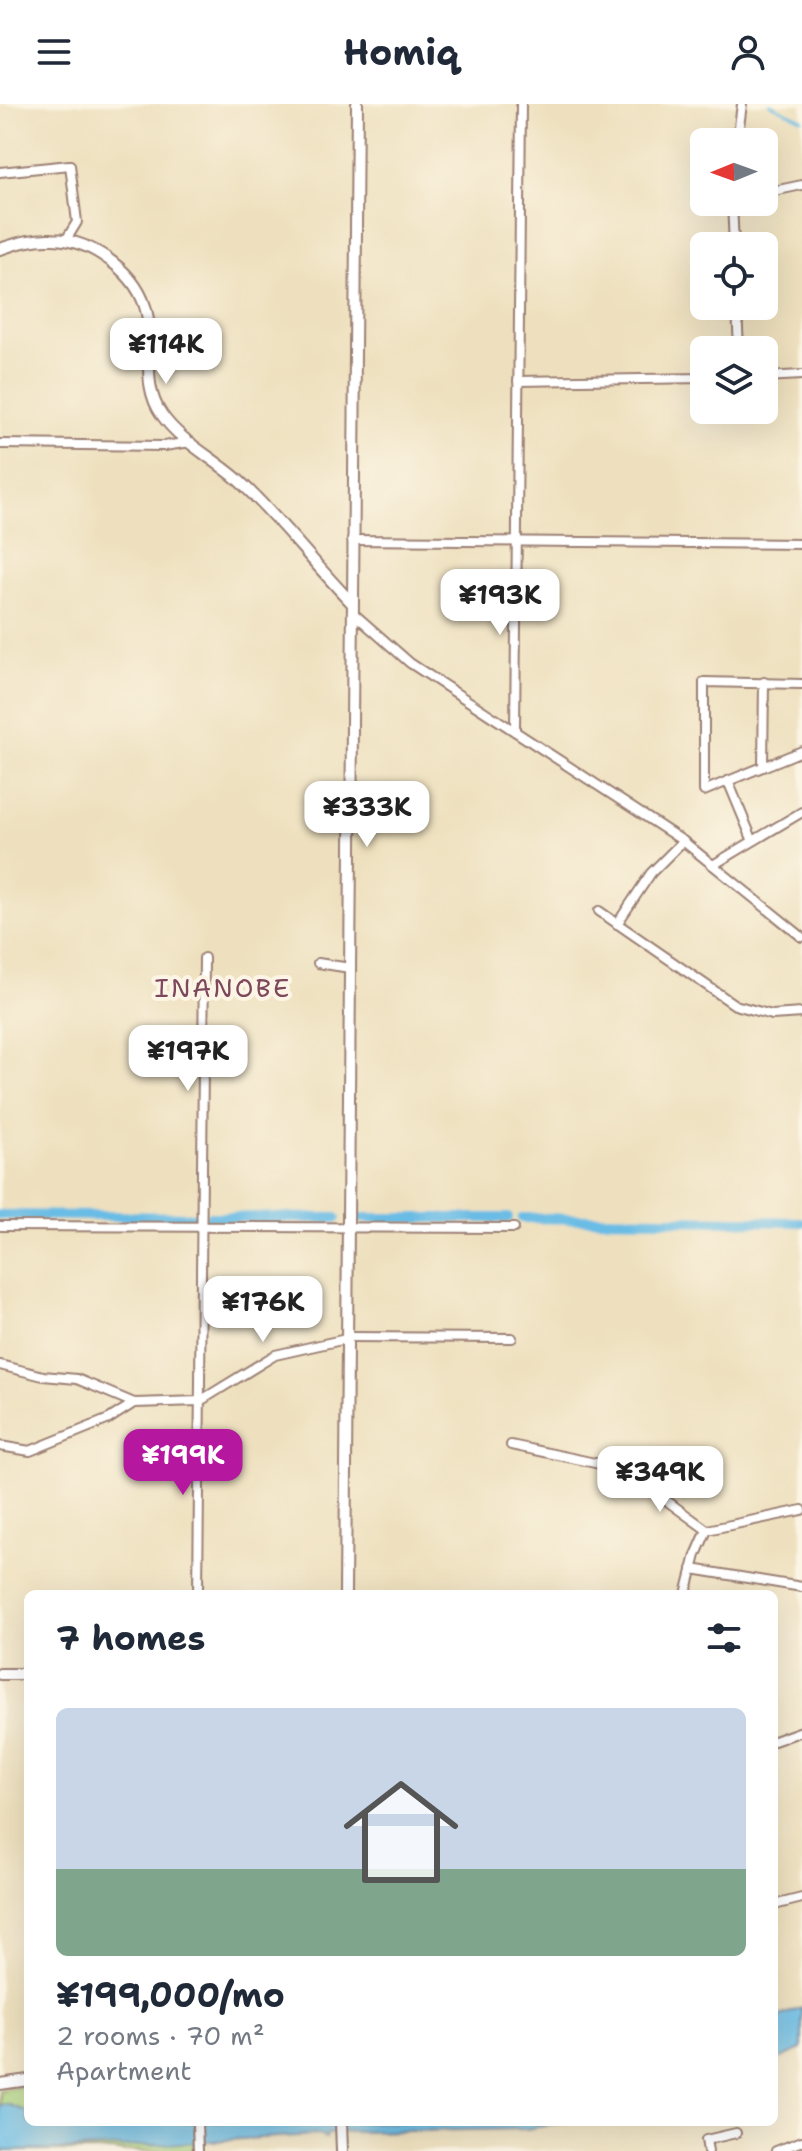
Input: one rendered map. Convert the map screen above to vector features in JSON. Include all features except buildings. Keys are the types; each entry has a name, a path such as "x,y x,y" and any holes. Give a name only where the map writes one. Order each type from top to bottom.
{"street":[{"path":"345,1590 357,104"},
{"path":"515,731 521,104"},
{"path":"739,128 742,104"},
{"path":"0,172 70,165 77,222 66,240"},
{"path":"778,190 802,185"},
{"path":"0,249 29,240 66,240 109,259 131,280 148,317 150,390 162,415 252,494 352,607 410,663 683,841 802,937"},
{"path":"778,376 802,375"},
{"path":"518,381 690,378"},
{"path":"0,444 164,446 191,442"},
{"path":"352,540 802,544"},
{"path":"802,684 704,682 704,791 802,751"},
{"path":"763,767 764,682"},
{"path":"728,781 752,839"},
{"path":"713,865 802,812"},
{"path":"617,924 651,873 683,841"},
{"path":"599,911 735,1005 772,1015 802,1013"},
{"path":"198,1590 204,958"},
{"path":"318,963 350,968"},
{"path":"0,1226 514,1228"},
{"path":"0,1365 43,1376 77,1379 134,1403 200,1401 275,1355 346,1338 512,1338"},
{"path":"0,1446 30,1451 109,1419 134,1403"},
{"path":"511,1445 623,1469 707,1530 802,1510"},
{"path":"687,1590 707,1530"},
{"path":"692,1569 802,1587"},
{"path":"0,1674 24,1674"},
{"path":"778,1740 802,1731"},
{"path":"778,1904 802,1898"},
{"path":"0,2084 24,2081"},
{"path":"197,2126 198,2151"},
{"path":"341,2126 342,2151"},
{"path":"708,2151 706,2140 736,2133"},
{"path":"776,2151 802,2141"}],"green space":[{"path":"24,2086 24,2126 193,2126 194,2148 192,2151 0,2151 0,2090"}],"water":[{"path":"802,2008 802,2049 778,2059 778,2017"},
{"path":"7,2104 24,2110 24,2126 545,2126 526,2129 350,2132 327,2134 326,2138 320,2135 0,2151 0,2105"}],"waterway":[{"path":"770,104 802,119"},
{"path":"0,1215 197,1217"},
{"path":"209,1217 336,1218"},
{"path":"358,1218 508,1218"},
{"path":"522,1218 802,1222"}],"district":[{"name":"INANOBE","path":"223,987"}]}
